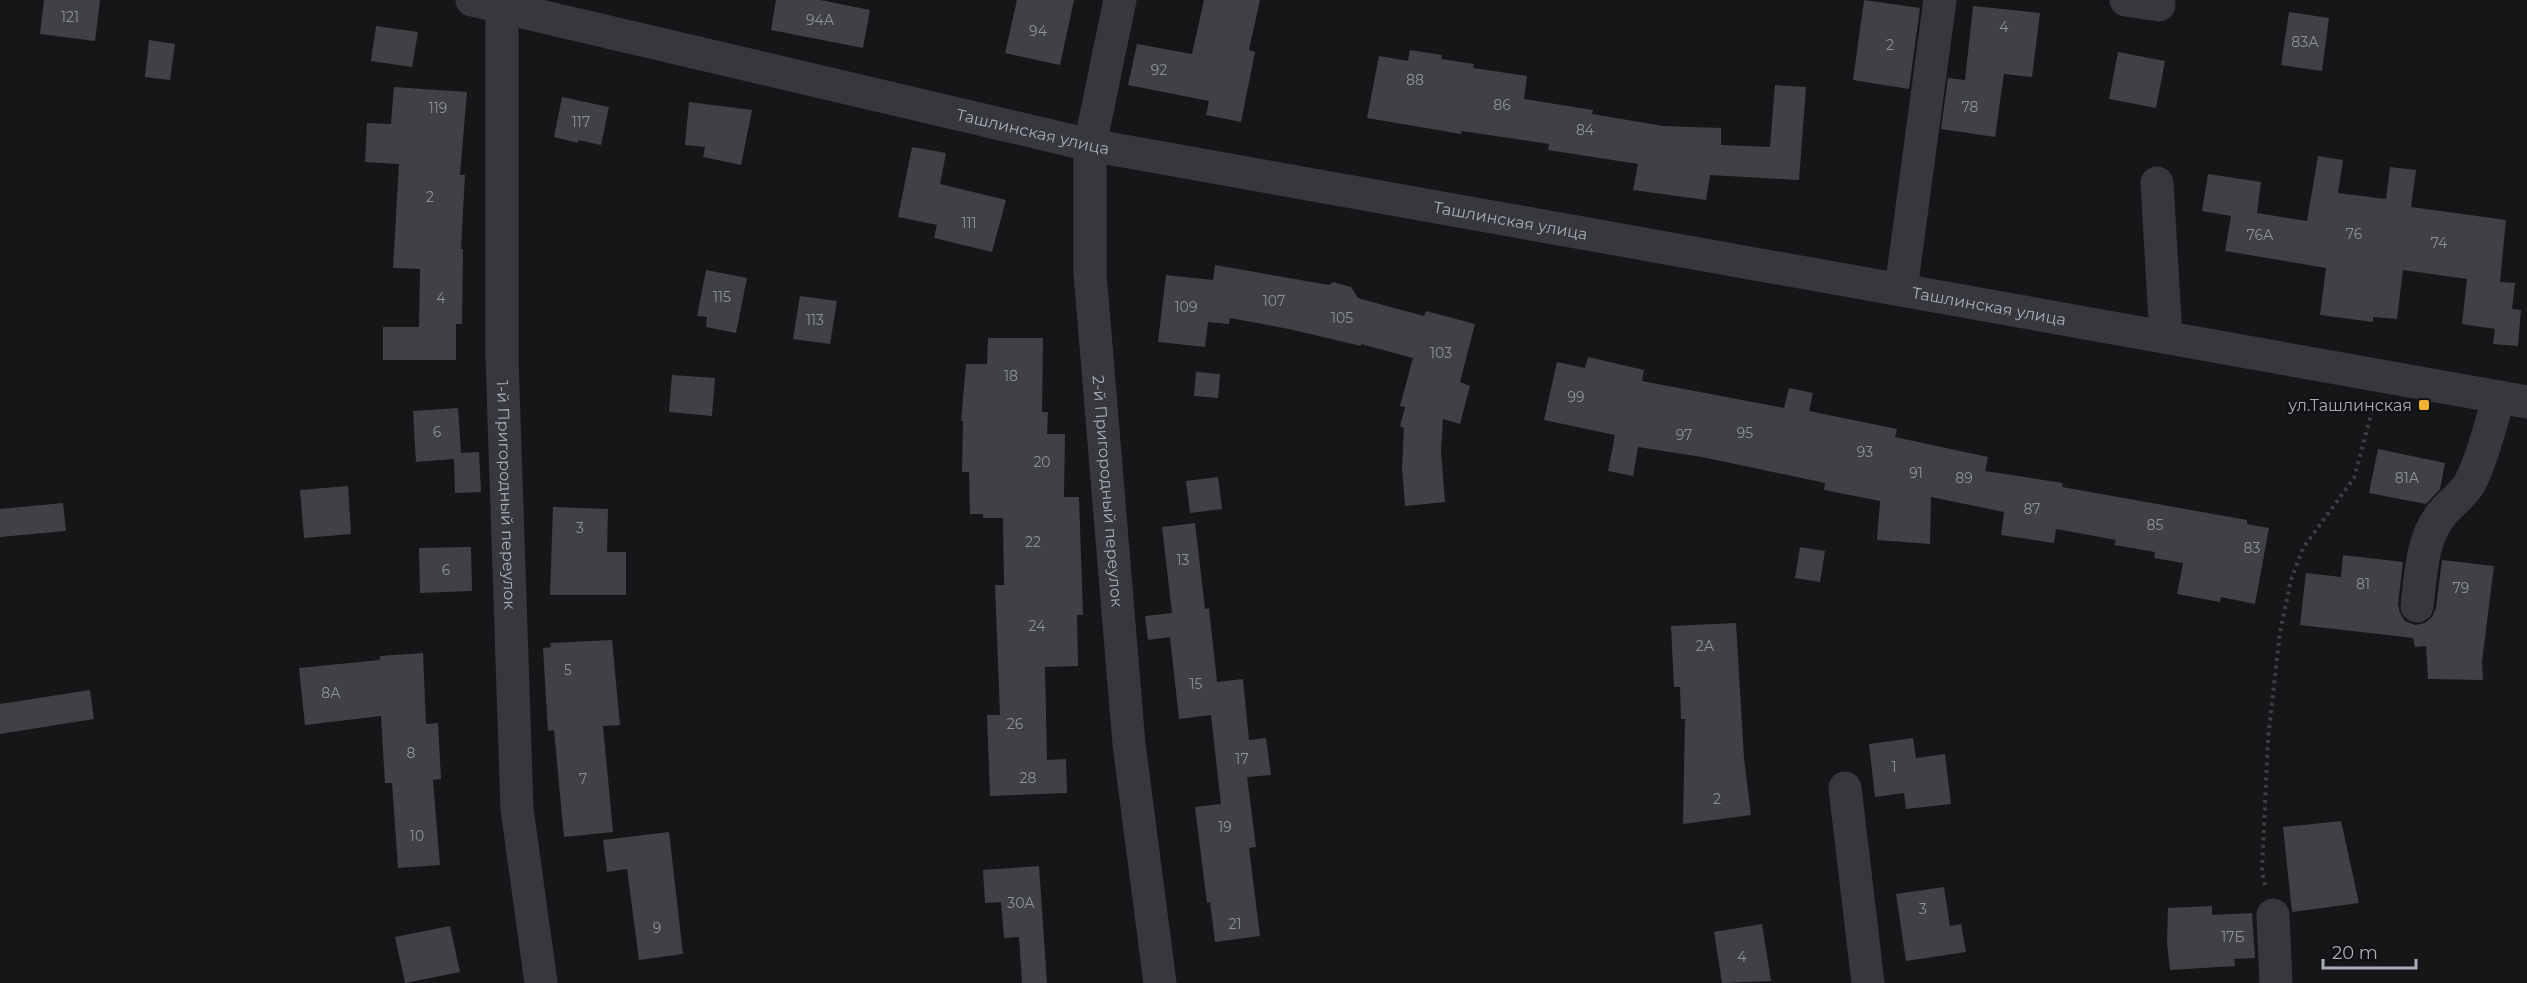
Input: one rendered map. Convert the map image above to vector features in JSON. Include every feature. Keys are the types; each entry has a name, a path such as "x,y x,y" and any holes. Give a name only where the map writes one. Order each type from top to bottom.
{"street":[{"name":"2-й Пригородный переулок","path":"1120,0 1090,145 1090,273 1128,732 1160,983"},
{"path":"1900,289 1940,0"},
{"path":"2126,0 2159,5"},
{"name":"Ташлинская улица","path":"492,2 1090,145 1692,255 1900,289 2513,400"},
{"name":"1-й Пригородный переулок","path":"492,2 517,810 541,983"},
{"path":"2157,183 2166,337"},
{"path":"2417,606 2422,558 2427,540 2440,516 2469,485 2513,400"},
{"path":"1845,788 1868,983"},
{"path":"2273,915 2276,983"}],"path":[{"path":"2273,915 2262,872 2268,738 2280,632 2291,580 2303,548 2354,478 2381,376"}],"building":[{"path":"44,0 100,0 95,41 40,34"},
{"path":"776,0 820,0 870,10 863,48 771,30"},
{"path":"1017,0 1074,0 1060,65 1005,53"},
{"path":"1204,0 1260,0 1249,50 1255,52 1241,122 1206,115 1209,101 1128,85 1137,44 1192,54"},
{"path":"1864,0 1920,8 1909,89 1853,80"},
{"path":"1973,6 2040,13 2032,77 2004,74 1995,137 1941,129 1948,78 1965,80"},
{"path":"2289,12 2329,18 2322,71 2281,65"},
{"path":"376,26 418,32 412,67 371,61"},
{"path":"149,40 175,44 170,80 145,77"},
{"path":"1410,50 1442,55 1441,59 1474,64 1473,68 1527,76 1524,99 1593,110 1592,114 1663,126 1721,128 1721,145 1770,147 1775,85 1806,87 1799,180 1710,175 1706,200 1633,190 1638,164 1548,150 1549,144 1462,131 1461,134 1367,118 1379,56 1408,61"},
{"path":"2118,52 2165,61 2156,108 2109,99"},
{"path":"394,87 467,92 460,175 465,175 461,249 463,249 462,324 456,324 456,360 383,360 383,327 419,327 420,269 393,268 399,164 365,162 367,123 391,124"},
{"path":"562,97 609,107 601,145 578,140 578,143 554,137"},
{"path":"689,102 752,110 741,165 703,157 705,147 685,145"},
{"path":"912,147 946,153 940,184 1006,200 992,252 934,238 937,225 898,217"},
{"path":"2318,156 2343,160 2338,193 2386,199 2390,167 2416,170 2411,207 2506,220 2500,282 2515,283 2512,309 2521,310 2518,346 2493,344 2495,329 2462,324 2467,279 2403,270 2397,319 2373,317 2373,322 2320,315 2326,268 2225,251 2231,216 2202,211 2208,174 2261,182 2257,213 2307,221"},
{"path":"1215,265 1329,285 1333,282 1351,287 1358,298 1424,316 1426,311 1475,324 1460,382 1470,386 1460,424 1443,419 1441,450 1445,502 1405,506 1402,468 1404,428 1400,426 1405,407 1400,406 1413,358 1361,344 1361,346 1230,318 1229,324 1208,322 1205,347 1158,342 1166,275 1213,280"},
{"path":"706,270 747,278 736,333 706,327 707,317 697,316"},
{"path":"800,296 837,301 830,344 793,339"},
{"path":"988,338 1043,338 1042,412 1048,412 1047,434 1065,434 1064,497 1079,497 1083,615 1077,615 1078,666 1045,667 1047,760 1066,759 1067,793 990,796 987,715 1000,715 995,585 1004,585 1003,518 983,518 983,514 970,514 969,472 962,472 963,421 961,421 966,364 987,364"},
{"path":"1588,357 1644,370 1642,381 1784,408 1789,388 1813,393 1809,411 1897,429 1895,437 1988,457 1985,471 2063,483 2062,487 2247,520 2247,524 2269,528 2255,604 2221,597 2220,602 2177,594 2183,563 2154,558 2155,552 2114,545 2116,540 2056,529 2054,543 2001,535 2004,512 1931,497 1930,544 1877,540 1880,501 1824,490 1825,483 1702,457 1638,447 1633,476 1608,471 1615,435 1544,420 1557,362 1585,368"},
{"path":"1196,372 1220,374 1218,398 1194,396"},
{"path":"672,375 715,378 712,416 669,412"},
{"path":"458,408 461,453 479,452 481,492 455,493 454,459 416,462 413,411"},
{"path":"2378,449 2445,463 2440,489 2426,504 2369,493"},
{"path":"1218,477 1222,509 1190,513 1186,481"},
{"path":"348,486 351,534 304,538 300,490"},
{"path":"63,503 66,531 0,537 0,509"},
{"path":"553,507 608,509 607,552 626,552 626,595 550,595"},
{"path":"1195,523 1205,609 1209,608 1217,682 1243,679 1249,740 1266,738 1271,775 1247,777 1256,847 1249,848 1260,936 1215,942 1210,902 1207,903 1195,807 1221,804 1211,715 1179,719 1170,637 1148,640 1145,616 1172,613 1162,527"},
{"path":"471,547 472,591 420,593 419,548"},
{"path":"1800,547 1825,551 1820,582 1795,578"},
{"path":"2343,555 2403,562 2398,604 2405,621 2415,625 2425,623 2432,617 2436,608 2442,560 2494,566 2482,662 2483,680 2428,679 2426,646 2415,647 2413,638 2300,625 2306,573 2341,577"},
{"path":"1736,623 1744,758 1751,815 1683,824 1685,719 1681,719 1680,687 1674,687 1671,626"},
{"path":"612,640 620,725 603,726 613,832 564,837 554,730 548,731 543,648 551,647 550,643"},
{"path":"423,653 426,724 438,723 441,779 433,780 440,865 398,868 392,783 385,783 381,716 305,725 299,668 380,660 380,656"},
{"path":"90,690 94,719 0,734 0,704"},
{"path":"1913,738 1916,758 1945,754 1951,804 1906,809 1904,793 1875,797 1869,744"},
{"path":"2341,821 2359,903 2292,912 2283,827"},
{"path":"669,832 683,954 639,960 627,869 607,872 603,840"},
{"path":"1039,866 1047,983 1022,983 1019,937 1004,938 1001,902 985,903 983,870"},
{"path":"1944,887 1950,926 1961,924 1966,952 1906,961 1896,894"},
{"path":"2212,906 2212,915 2252,913 2255,958 2234,959 2235,966 2170,970 2167,943 2168,908"},
{"path":"1762,924 1771,981 1722,983 1714,932"},
{"path":"450,926 460,972 405,983 395,937"}],"place":[{"name":"ул.Ташлинская","path":"2424,405"}]}
